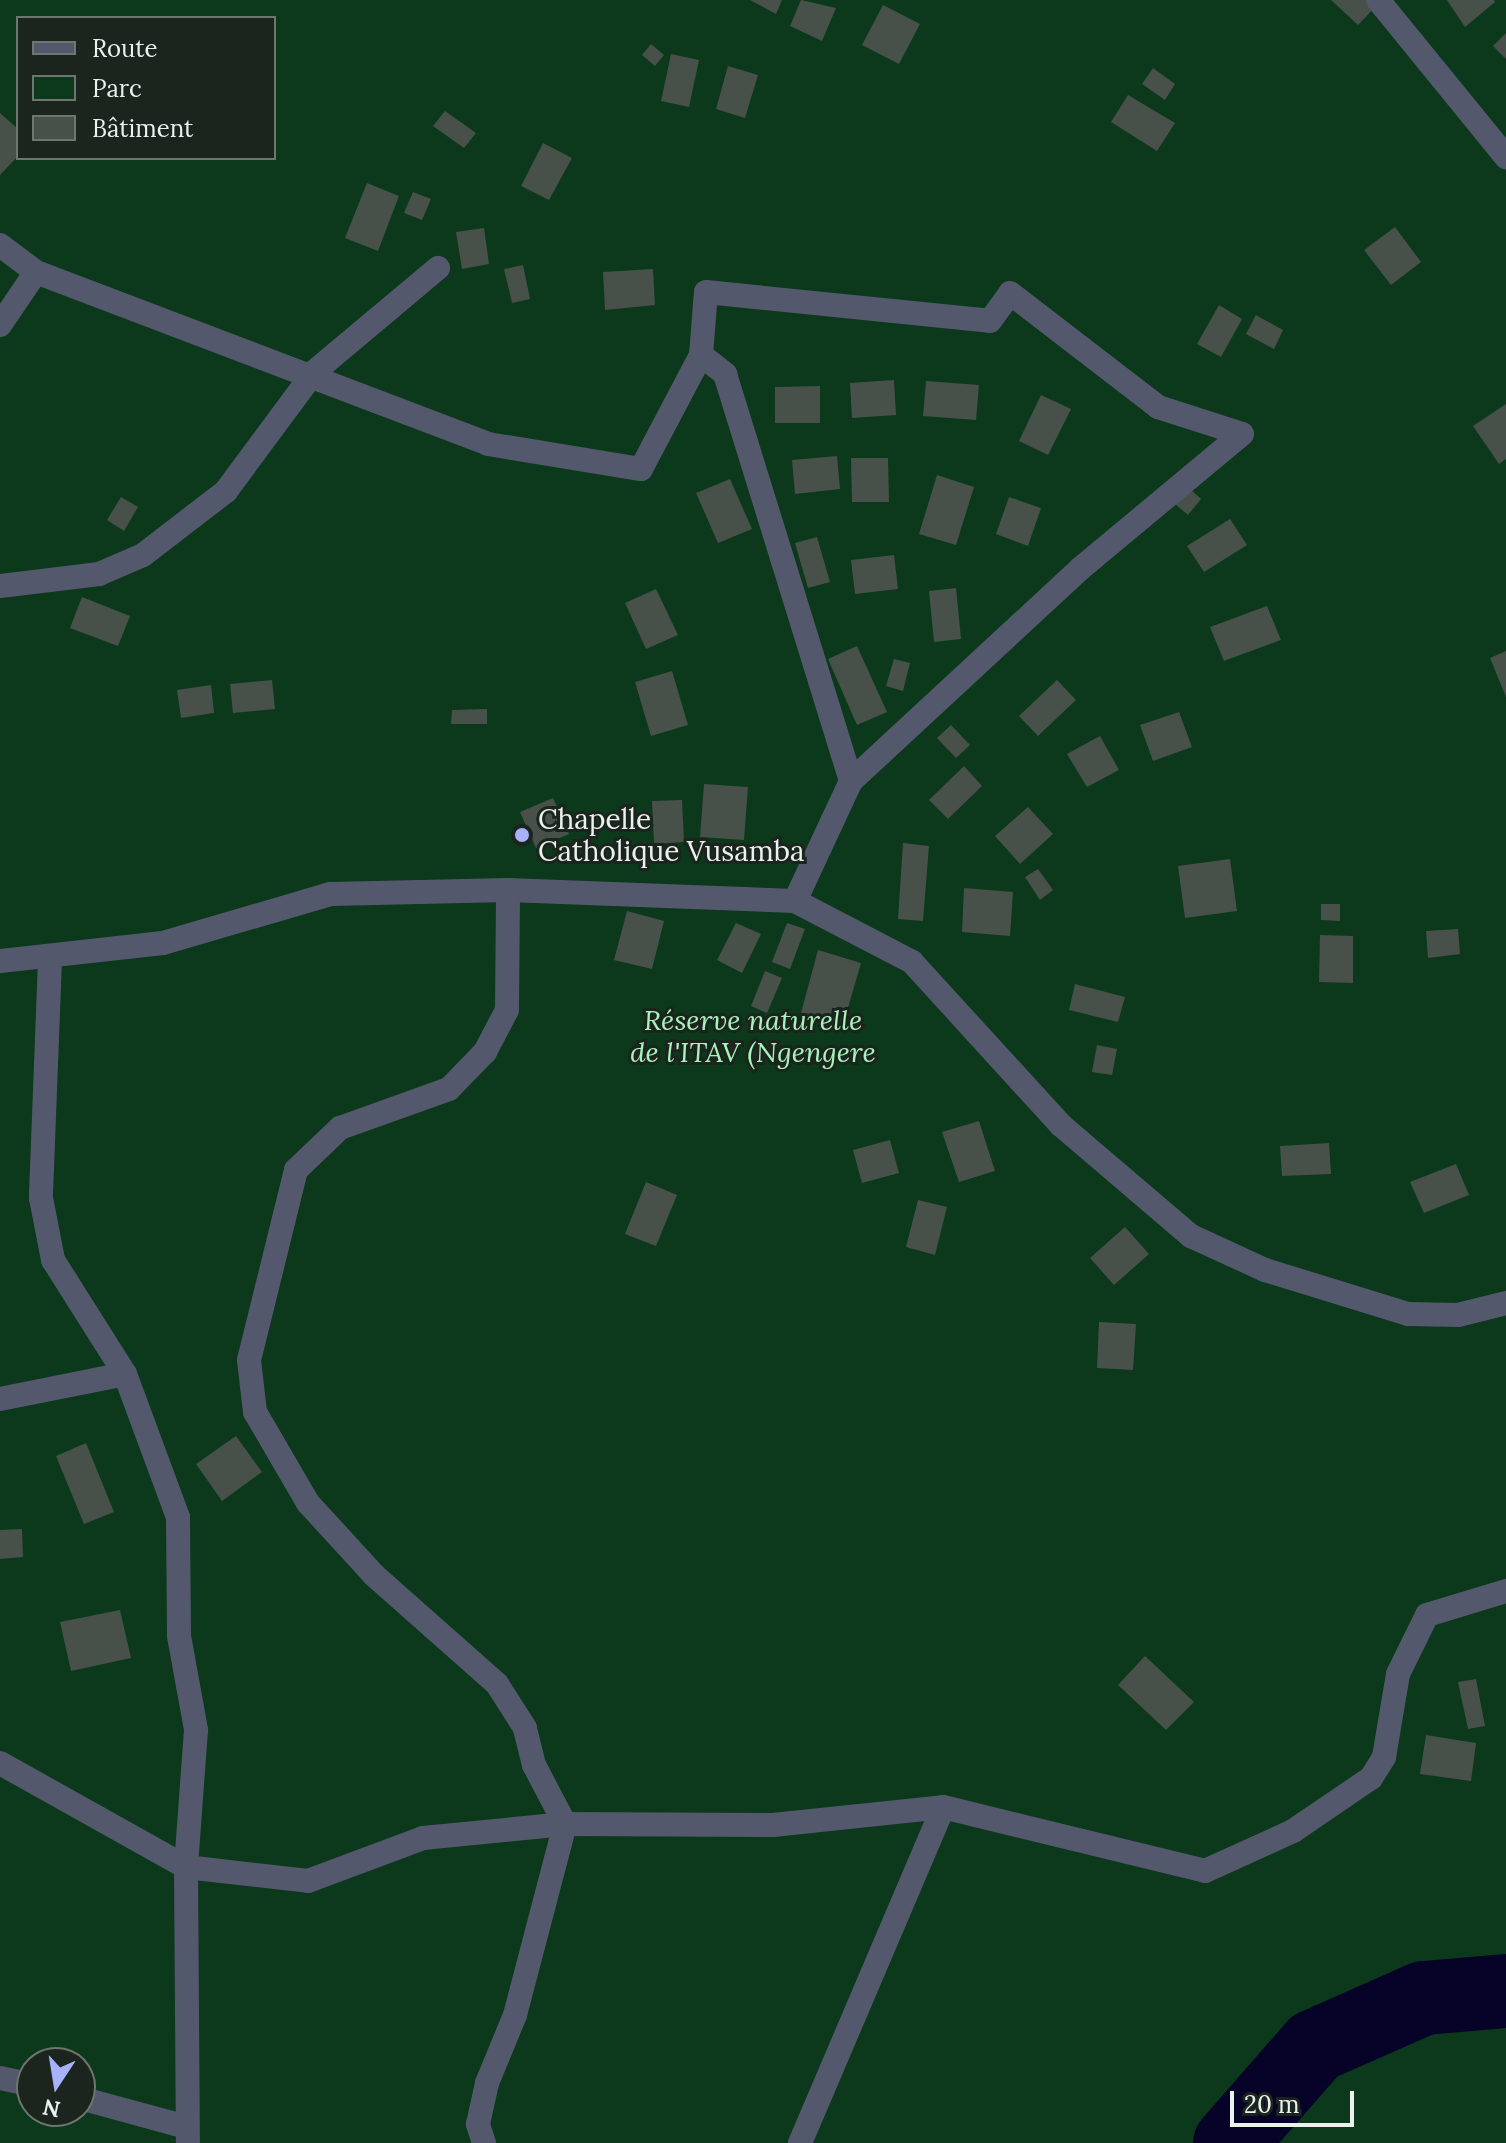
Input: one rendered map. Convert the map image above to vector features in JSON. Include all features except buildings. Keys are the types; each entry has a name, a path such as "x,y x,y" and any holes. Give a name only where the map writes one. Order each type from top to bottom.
{"street":[{"path":"1378,0 1506,157"},
{"path":"0,245 36,272 314,372 488,444 641,469 701,355 706,292 990,321 1010,293 1158,407 1242,434 1080,569 851,781 795,901"},
{"path":"0,586 99,574 143,555 226,491 314,372 438,268"},
{"path":"0,325 36,272"},
{"path":"701,355 725,374 851,781"},
{"path":"484,2143 478,2124 487,2083 515,2015 565,1824 534,1765 525,1728 497,1684 374,1575 308,1503 255,1412 249,1360 296,1170 340,1128 449,1089 485,1052 507,1010 508,890"},
{"path":"0,961 50,960 163,943 331,894 508,890 795,901 912,962 1062,1126 1191,1236 1265,1270 1408,1314 1458,1315 1506,1303"},
{"path":"50,960 41,1198 53,1260 125,1374 178,1517 179,1636 196,1730 186,1867 191,2031 185,2134 96,2103"},
{"path":"0,1399 125,1374"},
{"path":"0,1763 186,1867 308,1881 423,1838 565,1824 773,1825 943,1807 1205,1871 1293,1831 1371,1778 1384,1757 1398,1674 1427,1615 1506,1591"},
{"path":"800,2143 943,1807"}],"green space":[{"name":"Réserve naturelle de l'ITAV (Ngengere","path":"0,0 1506,0 1506,2143 0,2143"}],"waterway":[{"path":"1230,2143 1315,2046 1424,1998 1506,1991"}],"place":[{"name":"Chapelle Catholique Vusamba","path":"522,835"}]}
